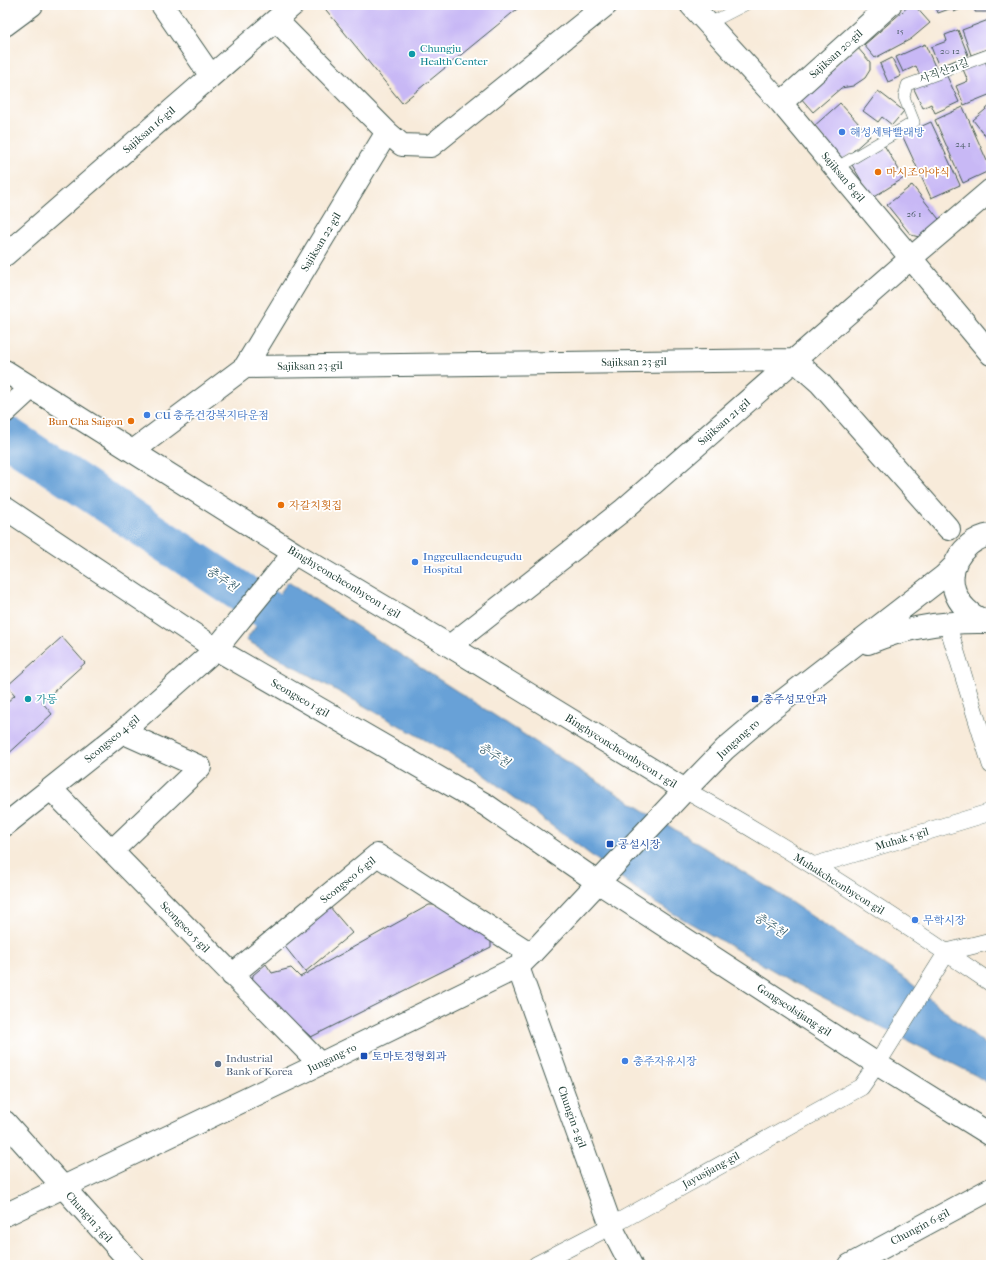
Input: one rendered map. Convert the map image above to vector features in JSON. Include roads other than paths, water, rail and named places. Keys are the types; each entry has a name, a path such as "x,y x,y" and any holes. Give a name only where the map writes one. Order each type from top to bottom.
{"street":[{"path":"5,25 32,5"},
{"path":"162,5 211,76"},
{"name":"Sajiksan 16-gil","path":"5,255 293,5"},
{"path":"276,20 387,132 402,145 431,146 606,5"},
{"name":"Sajiksan 8-gil","path":"691,5 781,103 991,354"},
{"name":"Sajiksan 20-gil","path":"781,103 890,5"},
{"name":"Sajiksan 22-gil","path":"133,451 245,367 387,132"},
{"name":"Sajiksan 21-gil","path":"450,646 622,511 911,258 991,190"},
{"path":"794,360 820,383 949,529 982,538"},
{"name":"Sajiksan 23-gil","path":"245,367 794,360"},
{"name":"Binghyeoncheonbyeon 1-gil","path":"5,372 294,553 450,646 679,797"},
{"path":"5,412 31,388"},
{"name":"Seongseo 1-gil","path":"5,508 216,649 486,805 604,877"},
{"path":"949,529 949,540 956,562 952,579 955,594 962,606 973,616 989,622"},
{"path":"846,652 944,576 964,550 982,538"},
{"name":"Seongseo 4-gil","path":"5,825 122,732 216,649 294,553"},
{"path":"846,652 878,638 909,630 947,623 989,622"},
{"path":"947,623 991,765"},
{"name":"Jungang-ro","path":"5,1215 320,1064 525,961 725,749 772,709 846,652"},
{"path":"112,851 200,766 122,732"},
{"name":"Seongseo 5-gil","path":"51,788 320,1064"},
{"name":"Muhakcheonbyeon-gil","path":"679,797 718,808 813,866 943,959 991,982"},
{"name":"Muhak 5-gil","path":"813,866 991,812"},
{"name":"Seongseo 6-gil","path":"232,975 377,855 525,961"},
{"name":"Gongseolsijang-gil","path":"604,877 881,1057 991,1135"},
{"path":"943,959 991,941"},
{"name":"Jayusijang-gil","path":"536,1265 611,1226 861,1087 943,959"},
{"name":"Chungin 2-gil","path":"525,961 611,1226 631,1265"},
{"name":"Chungin 3-gil","path":"5,1122 133,1265"},
{"name":"Chungin 6-gil","path":"850,1265 991,1190"}],"lane":[{"path":"708,24 745,5"},
{"name":"사직산21길","path":"836,168 914,122 904,97 907,85 991,54"}],"water":[{"path":"288,582 582,772 774,891 907,980 991,1049 991,1085 975,1075 797,984 655,903 472,766 246,640"}],"waterway":[{"name":"충주천","path":"5,435 313,640"}],"place":[{"name":"Chungju Health Center","path":"412,54"},
{"name":"해성세탁빨래방","path":"842,132"},
{"name":"마시조아야식","path":"878,172"},
{"name":"CU 충주건강복지타운점","path":"147,415"},
{"name":"Bun Cha Saigon","path":"131,421"},
{"name":"자갈치횟집","path":"281,505"},
{"name":"Inggeullaendeugudu Hospital","path":"415,562"},
{"name":"가동","path":"28,699"},
{"name":"충주성모안과","path":"755,699"},
{"name":"공설시장","path":"610,844"},
{"name":"무학시장","path":"915,920"},
{"name":"토마토정형회과","path":"364,1056"},
{"name":"충주자유시장","path":"625,1061"},
{"name":"Industrial Bank of Korea","path":"218,1064"}]}
